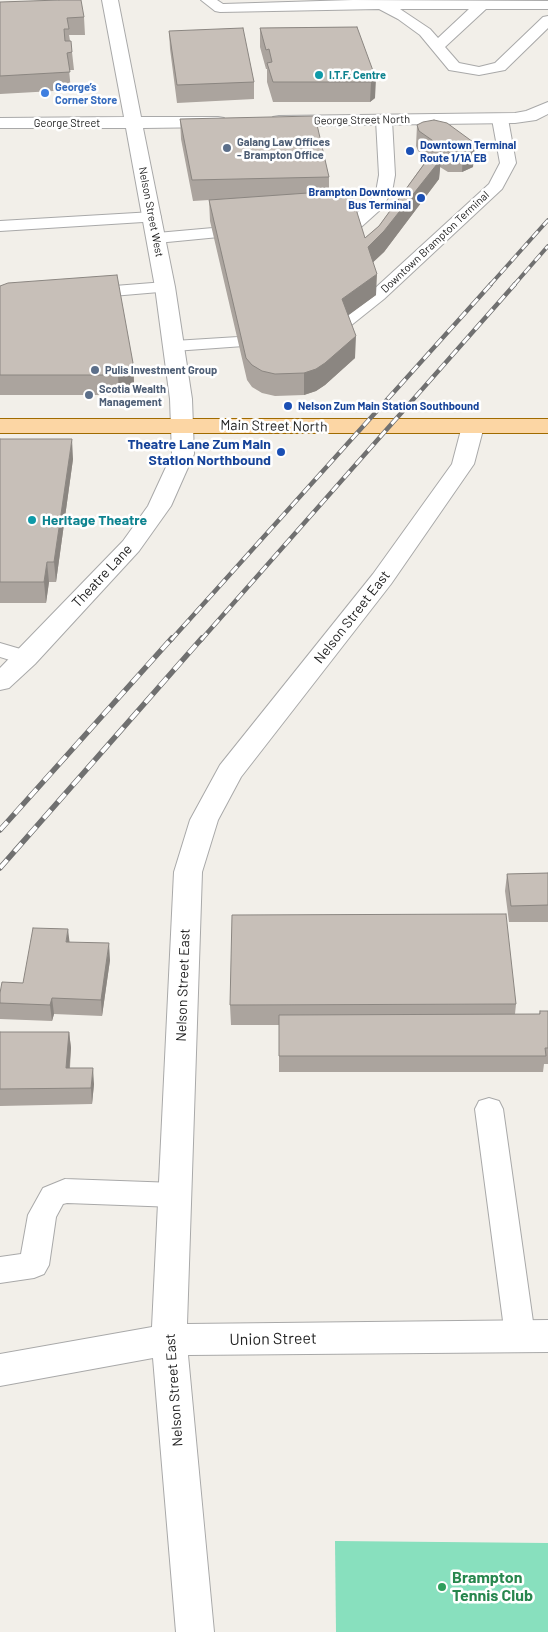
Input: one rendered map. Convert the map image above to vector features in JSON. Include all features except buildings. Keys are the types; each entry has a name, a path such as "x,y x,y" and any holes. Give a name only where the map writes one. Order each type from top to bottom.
{"main road":[{"name":"Main Street North","path":"0,426 548,426"}],"street":[{"name":"Nelson Street West","path":"110,0 157,238 174,346 181,399 182,425"},
{"path":"500,119 515,118 542,110"},
{"name":"George Street North","path":"260,121 500,119"},
{"path":"133,123 231,122"},
{"name":"George Street","path":"0,123 133,123"},
{"name":"Theatre Lane","path":"0,682 26,658 131,546 159,506 183,454 182,425"},
{"name":"Nelson Street East","path":"195,1632 169,1340 188,872 204,820 230,772 382,579 463,464 473,426"},
{"name":"Union Street","path":"0,1370 169,1340 534,1336"}],"lane":[{"path":"208,0 220,8 361,3 380,5 548,5"},
{"path":"380,5 403,16 425,32 454,67 479,71 500,67 548,20"},
{"path":"437,47 482,5"},
{"name":"Downtown Brampton Terminal","path":"343,323 378,295 496,186 508,163 500,119"},
{"path":"354,224 374,207 384,192 387,175 384,120"},
{"path":"0,226 153,218"},
{"path":"157,238 213,233"},
{"path":"68,294 165,287"},
{"path":"174,346 238,342"},
{"path":"0,650 26,658"},
{"path":"489,1109 534,1336"},
{"path":"0,1270 34,1265 42,1215 53,1196 65,1191 175,1195"}],"green space":[{"name":"Brampton Tennis Club","path":"335,1541 548,1543 548,1632 336,1632"}],"railway":[{"path":"490,285 548,220"},
{"path":"514,285 548,246"},
{"path":"171,640 491,284"},
{"path":"201,640 515,284"},
{"path":"0,830 172,638"},
{"path":"0,868 202,638"}],"place":[{"name":"I.T.F. Centre","path":"319,75"},
{"name":"George’s Corner Store","path":"45,93"},
{"name":"Galang Law Offices - Brampton Office","path":"227,148"},
{"name":"Downtown Terminal Route 1/1A EB","path":"410,151"},
{"name":"Brampton Downtown Bus Terminal","path":"421,198"},
{"name":"Pulis Investment Group","path":"95,370"},
{"name":"Scotia Wealth Management","path":"89,395"},
{"name":"Nelson Zum Main Station Southbound","path":"288,406"},
{"name":"Theatre Lane Zum Main Station Northbound","path":"281,452"},
{"name":"Heritage Theatre","path":"32,520"},
{"name":"Brampton Tennis Club","path":"442,1587"}]}
